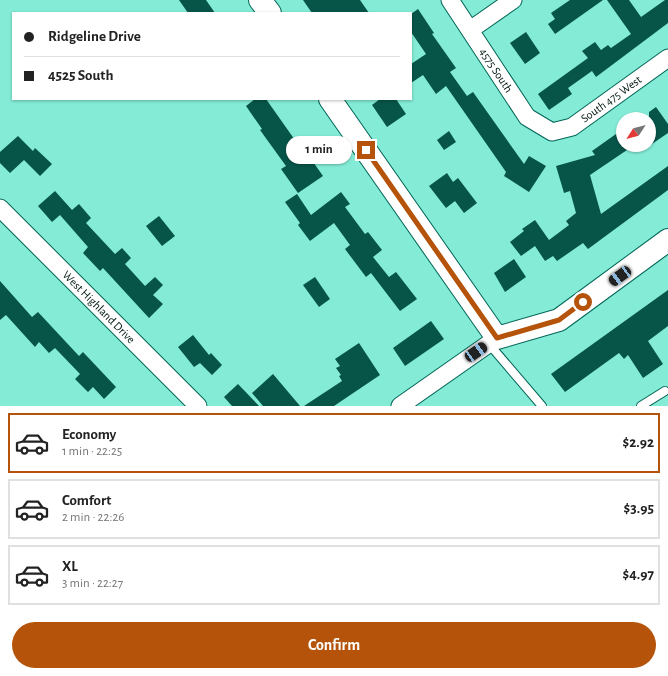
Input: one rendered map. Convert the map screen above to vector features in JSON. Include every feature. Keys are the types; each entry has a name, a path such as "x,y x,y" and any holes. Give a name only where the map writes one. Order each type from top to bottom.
{"street":[{"path":"260,0 269,12"},
{"name":"4575 South","path":"450,0 527,117 552,132"},
{"path":"470,30 513,0"},
{"name":"South 475 West","path":"552,132 572,127 668,58"},
{"path":"331,100 493,341"},
{"name":"West Highland Drive","path":"0,208 198,406"},
{"path":"400,406 493,341 559,320 668,240"}],"lane":[{"path":"493,341 542,406"},
{"path":"641,406 665,391"}],"building":[{"path":"179,0 206,0 214,12 187,12"},
{"path":"303,0 360,0 368,12 311,12"},
{"path":"570,0 603,0 555,34 548,24 555,19 551,13"},
{"path":"607,0 629,0 641,17 665,0 668,0 668,23 596,77 592,71 568,88 572,94 549,110 538,94 588,58 582,51 595,42 601,50 608,45 611,48 631,34"},
{"path":"418,9 434,33 432,34 456,68 450,72 467,96 473,92 524,164 529,156 546,166 529,192 504,176 506,172 446,86 436,94 423,75 412,82 412,63 426,54 412,33 412,13"},
{"path":"526,32 540,53 525,64 510,43"},
{"path":"254,100 267,100 309,160 311,159 323,176 298,193 281,169 286,166 260,130 262,129 246,106"},
{"path":"379,100 397,100 406,114 387,127 372,105"},
{"path":"656,107 668,124 668,133 656,141 656,112 649,112"},
{"path":"449,131 456,142 444,150 437,140"},
{"path":"616,134 616,152 624,152 590,175 601,214 668,166 668,190 588,249 583,243 557,261 553,256 545,261 535,246 521,256 510,242 524,231 522,229 535,220 549,240 569,225 566,221 576,213 570,191 564,193 556,166 595,155 592,151"},
{"path":"18,136 33,151 35,148 52,164 40,176 24,160 10,173 0,163 0,152"},
{"path":"447,173 453,182 458,178 477,203 464,213 455,201 446,208 429,186"},
{"path":"55,191 72,210 79,204 91,218 86,223 115,254 122,248 131,258 125,264 145,286 155,277 163,285 153,295 163,304 149,318 103,268 100,271 83,253 88,247 60,215 52,222 38,206"},
{"path":"341,192 350,204 345,207 365,234 368,232 382,250 373,257 389,277 396,272 417,299 400,311 371,273 366,277 345,249 350,245 334,223 310,241 298,225 300,223 285,202 297,194 311,215"},
{"path":"159,216 175,236 162,246 146,226"},
{"path":"514,259 526,277 505,292 494,273"},
{"path":"315,277 330,299 319,307 303,285"},
{"path":"0,281 32,317 38,312 79,356 83,352 116,387 104,399 93,387 88,392 75,379 80,374 55,348 49,353 39,342 35,347 6,315 0,320"},
{"path":"668,290 668,326 648,341 663,364 643,378 628,355 624,359 619,353 565,392 551,374"},
{"path":"431,321 444,339 405,366 393,348"},
{"path":"193,335 209,355 211,353 222,365 212,375 200,363 194,367 178,347"},
{"path":"359,343 380,375 334,406 304,406 342,381 339,376 341,375 336,368 340,366 335,359"},
{"path":"273,374 300,406 263,406 252,393"},
{"path":"238,384 259,406 232,406 224,397"}],"route":[{"path":"366,150 497,338 559,320 583,302"}]}
